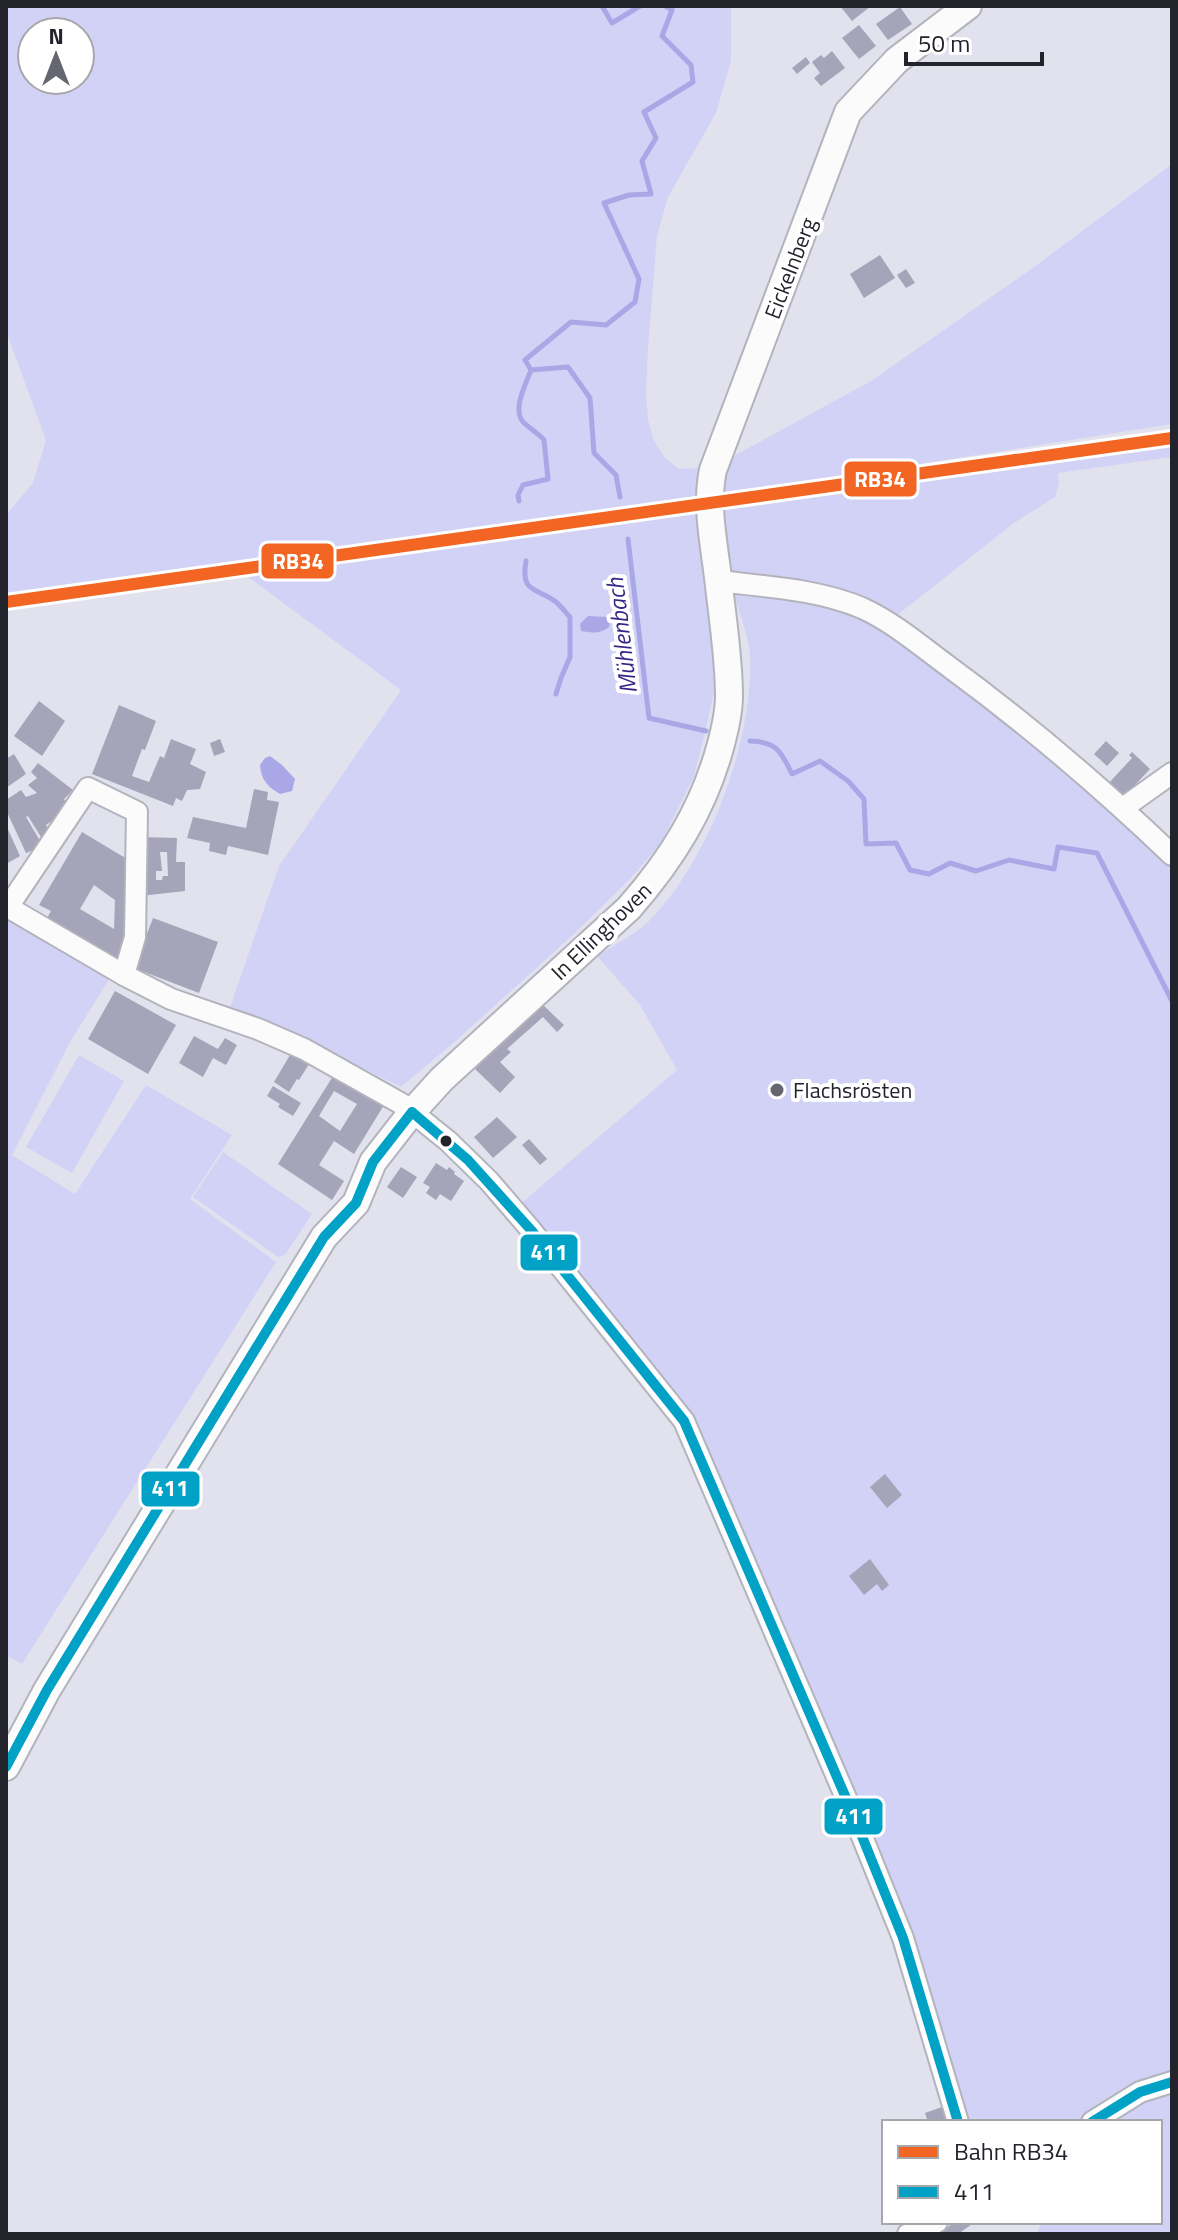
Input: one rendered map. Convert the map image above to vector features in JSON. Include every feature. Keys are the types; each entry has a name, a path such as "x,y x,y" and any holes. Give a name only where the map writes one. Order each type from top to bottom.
{"street":[{"name":"Eickelnberg","path":"727,662 712,510 710,482 713,470 848,112 897,60 968,6"},
{"path":"719,581 821,594 864,609 912,639 973,685 1123,808 1172,855"},
{"name":"In Ellinghoven","path":"6,1767 47,1690 324,1237 356,1203 373,1162 442,1079 629,908 674,853 693,819 714,769 729,699 727,662"},
{"path":"1123,808 1172,773"},
{"path":"124,975 135,937 137,812 88,788 7,906 124,975 171,999 258,1029 304,1049 412,1112 468,1160 523,1220 684,1421 849,1804 903,1938 957,2120"},
{"path":"1095,2120 1140,2092 1172,2082"},
{"path":"908,2234 932,2224"}],"shaded area":[{"path":"6,6 731,6 731,61 716,113 668,197 657,236 648,348 648,420 654,441 665,458 679,469 698,468 732,457 871,381 1034,267 1172,164 1172,424 705,498 6,595 6,515 33,483 46,440 6,331"},
{"path":"1172,446 1172,457 1058,473 1055,497 1014,523 891,620 1172,866 1172,2079 1111,2100 1083,2120 964,2120 703,1442 518,1206 677,1070 640,1005 597,956 642,927 670,896 708,833 736,761 749,688 750,654 729,578 716,684 694,776 661,843 630,879 576,932 458,1039 401,1087 284,1030 229,1010 279,866 401,690 247,576"},
{"path":"6,914 111,976 69,1044 12,1155 75,1194 146,1085 232,1135 190,1199 276,1262 22,1664 6,1655"},
{"path":"79,1055 124,1081 72,1173 26,1147"},
{"path":"223,1152 312,1214 285,1255 278,1257 193,1197"},
{"path":"1172,2092 1172,2234 1036,2234 1041,2224 1162,2224 1162,2120 1109,2120 1151,2096"}],"water":[{"path":"588,616 607,617 609,627 596,632 581,631 580,624"},
{"path":"270,756 295,779 292,791 280,794 264,779 260,765"}],"building":[{"path":"840,6 871,6 852,21"},
{"path":"900,7 912,24 888,40 876,24"},
{"path":"859,25 876,46 859,59 842,38"},
{"path":"832,51 845,68 821,86 814,78 820,73 812,62"},
{"path":"806,57 810,63 797,74 792,68"},
{"path":"880,255 895,278 864,298 850,274"},
{"path":"906,269 915,283 906,288 897,275"},
{"path":"39,701 65,721 42,756 14,736"},
{"path":"119,705 156,721 132,776 149,782 160,756 164,758 171,739 196,749 190,764 206,772 200,789 187,790 182,801 176,798 173,806 92,774"},
{"path":"220,739 225,752 214,756 210,743"},
{"path":"1106,741 1119,753 1107,766 1094,754"},
{"path":"1132,752 1150,769 1123,798 1108,784 1132,758 1129,755"},
{"path":"14,754 26,774 6,788 6,759"},
{"path":"38,763 73,790 64,799 67,804 59,810 62,814 46,825 50,832 41,837 26,817 43,846 26,853 6,810 6,800 21,790 26,797 37,793 28,785 37,778 31,772"},
{"path":"254,789 268,792 267,800 279,802 268,855 228,846 226,855 209,851 210,843 187,838 193,817 246,828"},
{"path":"6,825 20,856 6,864"},
{"path":"82,832 127,859 129,932 118,962 46,920 51,911 39,905","holes":["94,885 115,900 114,929 80,909"]},
{"path":"141,837 177,838 176,862 185,862 185,891 140,896","holes":["160,852 167,852 168,876 156,880 156,871 162,871"]},
{"path":"153,918 218,942 199,993 134,968"},
{"path":"115,991 176,1025 148,1074 88,1039"},
{"path":"542,1004 564,1025 557,1032 543,1017 507,1049 511,1052 500,1062 515,1077 500,1093 475,1069"},
{"path":"194,1036 218,1049 225,1038 237,1045 226,1065 213,1058 203,1077 179,1063"},
{"path":"293,1050 311,1061 289,1092 274,1082"},
{"path":"335,1073 384,1105 354,1154 334,1141 319,1165 344,1181 332,1200 278,1164","holes":["334,1091 357,1104 340,1131 319,1116"]},
{"path":"273,1086 301,1103 293,1116 267,1096"},
{"path":"497,1117 517,1137 493,1158 474,1137"},
{"path":"529,1139 547,1159 540,1165 522,1145"},
{"path":"436,1163 447,1170 449,1167 464,1181 451,1201 440,1194 436,1200 426,1193 430,1187 423,1183"},
{"path":"401,1167 417,1177 403,1198 387,1187"},
{"path":"885,1474 902,1495 887,1508 870,1487"},
{"path":"870,1559 889,1585 882,1591 877,1584 864,1595 849,1576"},
{"path":"942,2107 946,2120 927,2120 925,2113"},
{"path":"952,2224 972,2224 958,2234 938,2234"}],"waterway":[{"name":"Mühlenbach","path":"602,6 612,23 640,6"},
{"name":"Mühlenbach","path":"620,497 616,475 594,453 590,398 568,367 531,370 525,360 571,322 606,325 635,302 639,279 604,203 629,195 651,194 642,161 656,138 644,112 693,82 691,65 662,36 672,10 665,6"},
{"path":"519,501 518,495 523,485 548,479 544,440 520,417 521,396 531,370"},
{"name":"Mühlenbach","path":"628,539 649,718 706,731"},
{"path":"526,561 525,579 528,585 556,602 570,617 570,657 556,694"},
{"name":"Mühlenbach","path":"750,741 773,746 792,774 820,761 848,781 864,799 866,844 896,843 910,870 929,874 950,863 976,871 1009,860 1054,869 1058,847 1097,853 1172,1001"}],"rail line":[{"name":"RB34","path":"6,602 1172,438"}],"transit line":[{"name":"411","path":"6,1767 47,1690 324,1237 356,1203 373,1162 412,1112 468,1160 531,1230 684,1421 903,1938 957,2120"},
{"name":"411","path":"1095,2120 1140,2092 1172,2082"}],"place":[{"name":"Flachsrösten","path":"777,1090"}]}
